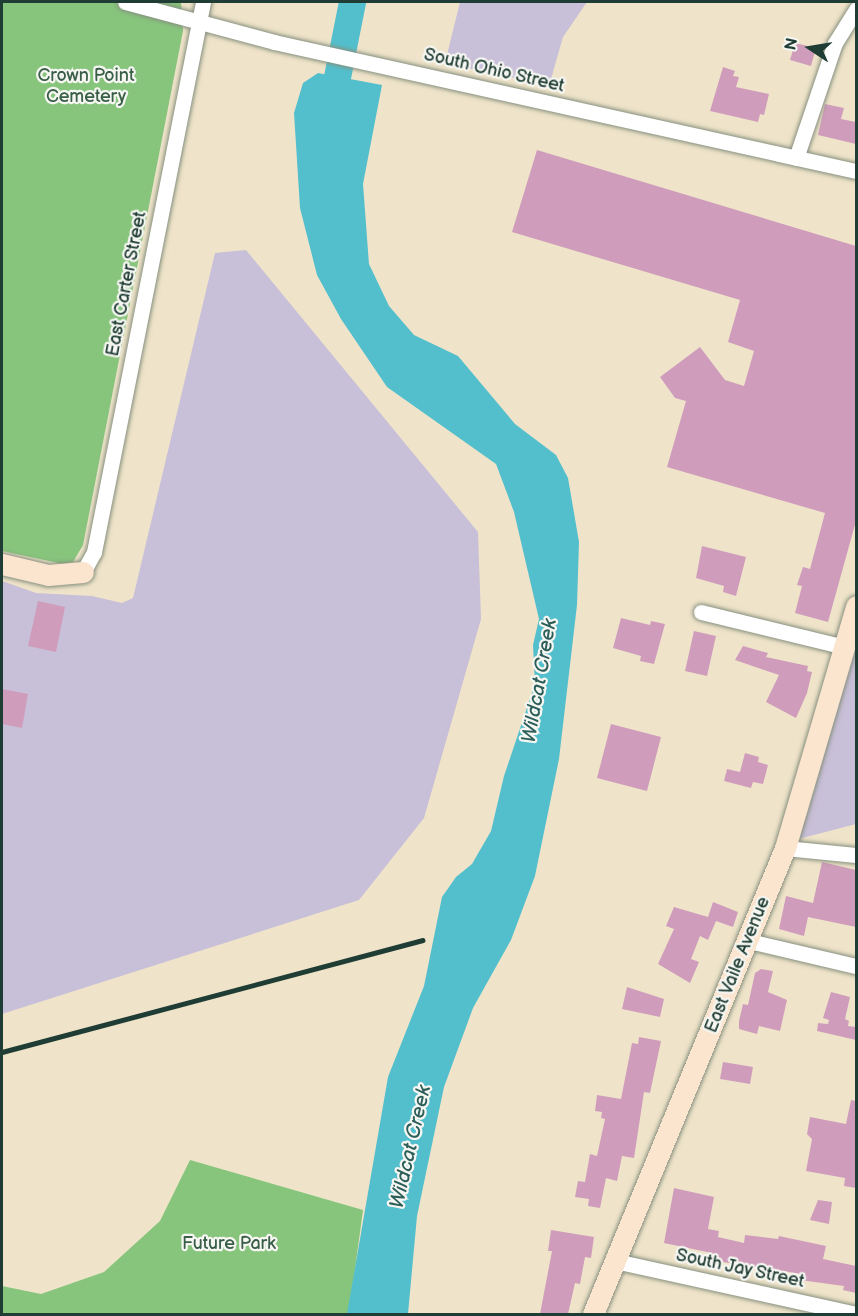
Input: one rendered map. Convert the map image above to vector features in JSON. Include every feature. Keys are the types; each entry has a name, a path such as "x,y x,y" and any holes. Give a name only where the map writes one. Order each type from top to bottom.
{"street":[{"name":"South Ohio Street","path":"125,2 200,19 219,29 274,42 856,171"},
{"name":"East Carter Street","path":"83,572 94,552 203,2"},
{"path":"796,158 835,43 856,9"},
{"path":"2,564 48,575 83,572"},
{"name":"East Vaile Avenue","path":"593,1314 749,941 785,848 856,606"},
{"path":"701,612 845,647"},
{"path":"785,848 856,855"},
{"path":"749,941 856,966"},
{"name":"South Jay Street","path":"615,1261 856,1314"}],"shaded area":[{"path":"460,2 587,2 563,37 549,86 445,63"},
{"path":"246,250 478,532 481,619 424,818 359,900 2,1014 2,581 36,593 92,596 122,603 133,598 215,253"},
{"path":"856,606 856,824 787,842"}],"green space":[{"name":"Crown Point Cemetery","path":"2,2 181,2 183,31 83,545 73,562 63,564 2,551"},
{"name":"Future Park","path":"190,1160 363,1210 349,1314 2,1314 2,1286 41,1294 104,1272 160,1221"}],"water":[{"path":"318,73 382,85 363,184 369,264 389,306 414,335 458,356 515,424 556,455 568,478 579,542 577,605 559,759 535,876 511,940 473,1008 444,1087 417,1216 408,1314 347,1314 388,1077 424,986 442,897 456,877 472,864 491,831 504,776 535,684 533,645 539,619 514,512 496,464 387,387 341,319 317,275 300,208 294,113 303,83"}],"building":[{"path":"795,43 816,48 811,66 790,60"},
{"path":"723,67 735,71 733,76 739,77 736,87 769,94 764,115 760,114 758,122 710,111"},
{"path":"825,104 844,108 841,119 856,122 856,144 818,135"},
{"path":"537,150 856,246 856,521 828,622 795,613 802,586 797,585 803,567 810,569 825,513 667,467 686,401 675,398 660,377 700,347 725,380 744,386 754,351 728,342 740,300 512,232"},
{"path":"702,546 746,557 736,596 723,592 724,586 696,578"},
{"path":"38,601 65,607 56,652 28,646"},
{"path":"621,618 650,625 651,621 665,624 654,664 640,661 641,656 613,648"},
{"path":"694,631 716,636 707,676 685,671"},
{"path":"743,646 768,653 766,657 808,666 807,671 812,672 807,693 796,718 766,702 779,675 735,660"},
{"path":"2,689 28,694 22,728 2,724"},
{"path":"611,724 661,737 647,791 597,778"},
{"path":"745,753 759,757 758,762 768,765 763,784 753,782 751,788 724,781 727,769 740,772"},
{"path":"822,862 856,870 856,927 808,917 804,936 779,929 786,896 813,903"},
{"path":"713,902 738,912 733,927 716,921 708,940 700,936 691,959 699,962 690,983 658,964 674,929 666,926 674,907 708,917"},
{"path":"761,969 773,971 768,992 787,1000 780,1031 759,1026 757,1034 739,1029 739,1021 743,1004 748,1005 755,973"},
{"path":"627,987 664,999 660,1017 622,1009"},
{"path":"831,992 850,997 845,1019 849,1021 848,1026 856,1027 856,1040 817,1031 818,1023 828,1024 829,1020 823,1018"},
{"path":"639,1037 661,1041 650,1093 644,1092 634,1158 622,1156 617,1181 606,1178 600,1208 588,1206 589,1199 575,1197 578,1181 585,1182 590,1154 597,1156 605,1119 601,1118 602,1112 595,1111 597,1095 621,1099 632,1043 638,1044"},
{"path":"723,1062 753,1067 750,1084 720,1079"},
{"path":"851,1100 856,1101 856,1188 844,1186 845,1178 806,1171 812,1139 807,1134 810,1117 846,1124"},
{"path":"674,1188 714,1197 708,1229 719,1231 718,1237 744,1243 745,1235 778,1239 779,1236 826,1246 823,1259 856,1266 856,1293 843,1290 844,1286 800,1280 802,1274 710,1260 712,1253 664,1243"},
{"path":"818,1200 832,1202 829,1224 810,1220"},
{"path":"551,1230 594,1237 591,1258 585,1257 580,1284 575,1283 568,1314 540,1314 552,1251 548,1251"}],"waterway":[{"name":"Wildcat Creek","path":"330,112 352,2"}],"railway":[{"path":"2,1052 422,940"}]}
